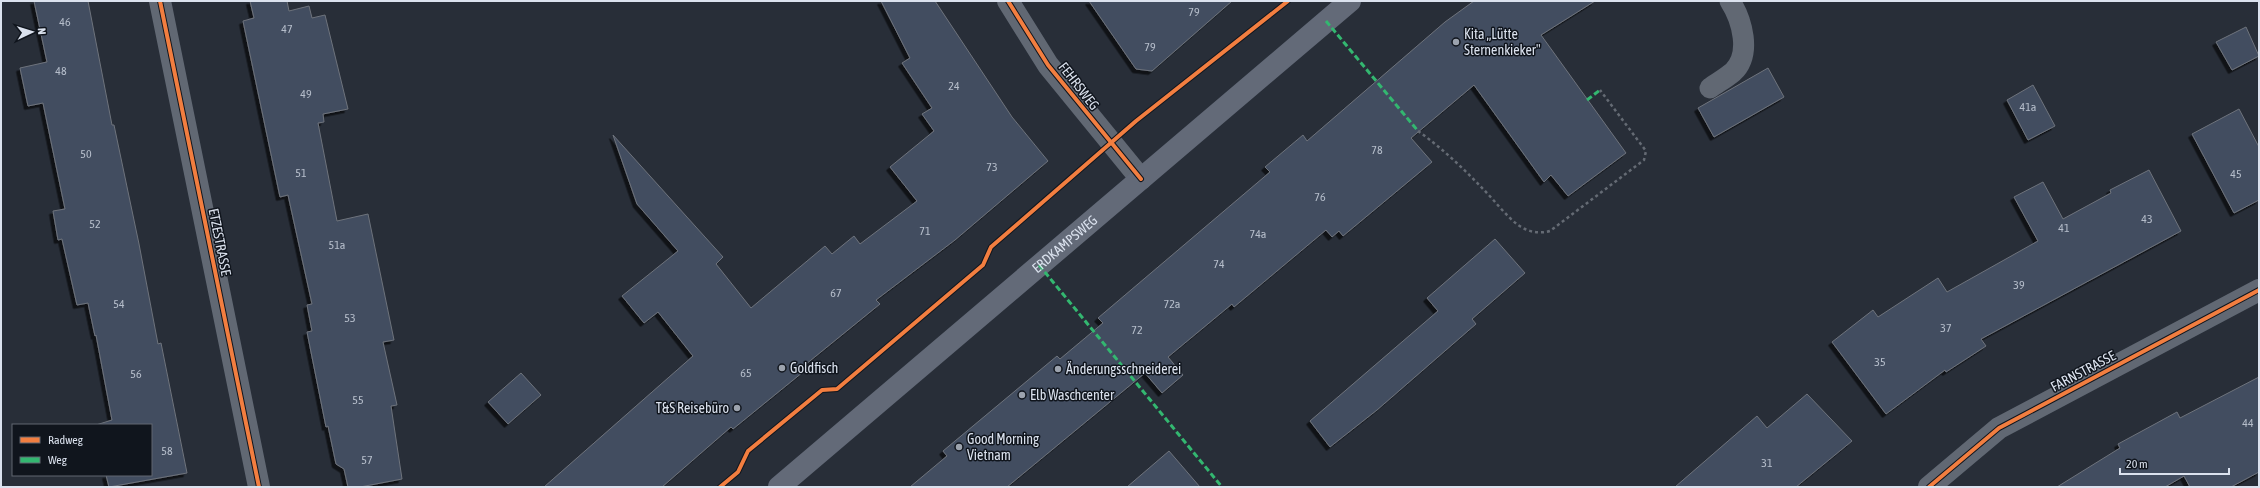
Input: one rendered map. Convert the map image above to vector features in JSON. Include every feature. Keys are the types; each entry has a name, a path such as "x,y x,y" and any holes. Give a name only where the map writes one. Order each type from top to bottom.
{"main road":[{"name":"ERDKAMPSWEG","path":"779,487 1350,1"}],"street":[{"name":"ETZESTRASSE","path":"160,1 259,487"},
{"name":"FEHRSWEG","path":"1008,1 1048,65 1141,179"},
{"name":"FARNSTRASSE","path":"1929,487 1999,428 2259,290"}],"lane":[{"path":"1710,88 1734,71 1742,56 1743,36 1741,21 1730,1"}],"path":[{"path":"1418,131 1432,141 1483,189 1518,225 1531,232 1542,233 1550,231 1644,160 1646,156 1646,151 1600,90"}],"building":[{"path":"34,1 88,1 112,125 114,125 139,244 158,344 161,343 187,473 109,487 106,476 152,476 152,424 99,424 112,420 96,335 95,336 88,303 77,305 62,239 58,240 53,211 65,209 43,103 28,106 20,68 47,62"},
{"path":"250,1 287,1 289,11 309,6 312,18 325,15 348,109 323,114 324,122 318,123 337,221 368,214 394,340 383,342 397,405 391,406 402,479 360,487 348,487 344,469 336,464 328,426 326,427 307,332 312,331 307,305 312,304 288,195 280,197 243,21 254,18"},
{"path":"881,1 935,1 1012,117 1048,161 955,240 876,300 880,304 800,369 803,372 733,429 731,427 662,487 544,487 693,356 658,312 644,323 622,296 678,251 637,204 613,135 723,257 716,264 751,308 825,246 832,254 854,236 860,244 917,201 890,167 934,131 922,114 932,108 902,63 910,58"},
{"path":"1089,1 1232,1 1152,71 1136,69"},
{"path":"1474,1 1595,1 1541,35 1626,153 1568,196 1551,175 1544,182 1474,85 1411,138 1432,162 1343,236 1339,231 1332,237 1326,230 1234,307 1232,304 1168,357 1183,375 1162,393 1145,373 1007,487 910,487 947,456 943,451 1057,356 1060,359 1103,323 1098,318 1270,172 1265,167 1303,135 1307,141 1445,22"},
{"path":"2246,27 2259,56 2232,70 2216,42"},
{"path":"1768,68 1784,97 1714,137 1698,108"},
{"path":"2033,85 2055,126 2028,140 2007,100"},
{"path":"2239,109 2259,147 2259,200 2234,213 2192,134"},
{"path":"2149,170 2181,231 1981,339 1986,346 1946,372 1945,370 1886,414 1832,342 1873,310 1878,317 1938,278 1947,292 2038,241 2014,197 2043,182 2063,219 2111,193 2110,190"},
{"path":"1495,239 1525,273 1472,319 1476,324 1377,410 1330,447 1310,421 1438,311 1427,298"},
{"path":"521,373 541,395 508,424 488,402"},
{"path":"2259,377 2259,472 2231,487 2190,487 2184,476 2165,487 2057,487 2120,448 2118,444 2177,412 2180,418"},
{"path":"1807,394 1852,441 1796,487 1675,487 1757,416 1767,428"},
{"path":"1169,451 1200,487 1127,487"}],"marked path":[{"path":"1326,21 1418,131"},
{"path":"1587,100 1600,90"},
{"path":"1039,265 1222,487"}],"cycle path":[{"path":"160,1 259,487"},
{"path":"1008,1 1048,65 1141,179"},
{"path":"720,487 738,472 748,451 822,390 837,389 983,265 991,247 1136,121 1288,1"},
{"path":"1929,487 1999,428 2259,290"}],"place":[{"name":"Kita „Lütte Sternenkieker\"","path":"1456,42"},
{"name":"Goldfisch","path":"782,368"},
{"name":"Änderungsschneiderei","path":"1058,369"},
{"name":"Elb Waschcenter","path":"1022,395"},
{"name":"T&S Reisebüro","path":"737,408"},
{"name":"Good Morning Vietnam","path":"959,447"}]}
